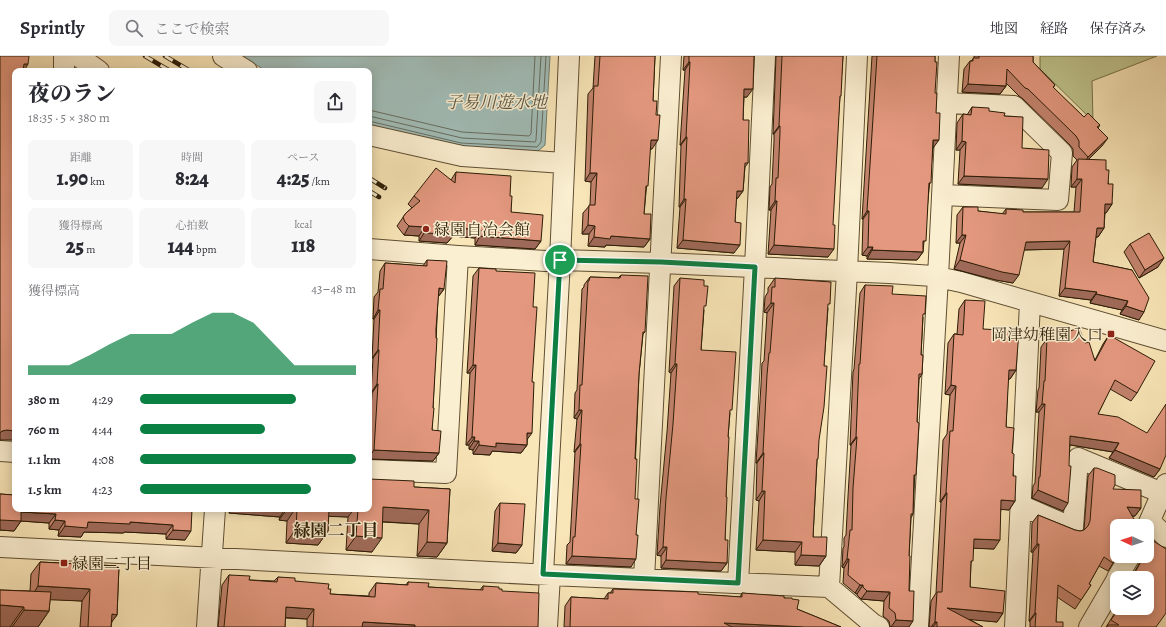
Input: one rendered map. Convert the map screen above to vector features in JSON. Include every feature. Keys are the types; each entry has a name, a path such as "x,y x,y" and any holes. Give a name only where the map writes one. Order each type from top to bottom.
{"street":[{"path":"64,56 64,68"},
{"path":"78,56 95,68"},
{"path":"223,56 242,68"},
{"path":"548,627 546,574 569,56"},
{"path":"644,579 671,56"},
{"path":"738,583 765,56"},
{"path":"829,586 847,271 857,56"},
{"path":"918,627 949,56"},
{"path":"942,195 1058,200 1062,152 1014,106 946,103"},
{"path":"372,136 462,156 564,162"},
{"path":"372,248 458,256 546,261 661,262 889,272 938,277 961,282 1166,341"},
{"path":"372,470 446,473 458,256"},
{"path":"1015,627 1030,302"},
{"path":"0,451 12,452"},
{"path":"1020,505 1072,528 1078,458 1164,489 1151,519"},
{"path":"207,627 215,512"},
{"path":"1154,528 1166,537"},
{"path":"0,547 644,579 829,586 873,624 879,627"},
{"path":"1089,627 1110,590"}],"green space":[{"path":"1040,56 1157,56 1092,81 1093,121 1040,69"}],"water":[{"name":"子易川遊水地","path":"242,56 550,56 545,145 538,151 460,147 372,126 372,68 261,68"}],"building":[{"path":"0,56 29,56 28,64 24,64 23,68 12,68 12,431 7,430 0,433"},
{"path":"600,56 655,56 653,101 657,101 656,115 660,115 658,140 651,140 648,186 646,186 644,214 651,214 650,239 611,236 610,239 594,237 595,226 588,225 589,205 595,205 597,173 590,173 594,86 598,86"},
{"path":"689,56 754,56 753,89 744,89 743,120 749,120 748,163 745,163 743,191 737,191 735,222 741,223 740,245 683,240 686,199 684,199 690,62"},
{"path":"782,56 843,56 833,225 835,225 834,249 774,245 777,201 775,201 776,178 778,178 780,132"},
{"path":"877,56 935,56 935,62 937,62 935,93 937,93 936,113 940,113 939,140 933,140 926,241 923,241 923,252 872,250 873,247 868,247 869,211 867,211"},
{"path":"979,56 1033,56 1033,62 1055,85 1053,87 1084,117 1088,113 1100,125 1097,127 1108,138 1088,157 1079,147 1079,141 1076,136 1007,69 1006,86 968,84 970,61 973,61 973,58 979,58"},
{"path":"972,107 989,108 989,111 1005,113 1004,116 1023,117 1022,148 1049,150 1048,179 964,176 966,142 962,141 963,114 971,115"},
{"path":"1078,159 1106,160 1106,170 1109,170 1108,184 1113,184 1112,204 1105,204 1104,228 1097,228 1093,262 1132,270 1149,298 1144,312 1126,306 1128,301 1096,294 1097,292 1065,288 1070,241 1026,242 1019,275 1002,272 960,260 966,235 962,235 963,207 978,207 978,211 1006,214 1006,209 1023,210 1023,212 1080,212 1082,179 1077,179"},
{"path":"436,168 455,183 456,172 511,176 511,212 543,215 541,241 480,236 481,230 459,228 453,234 424,233 425,227 409,226 403,217 420,201 414,196"},
{"path":"1149,233 1164,258 1145,270 1130,244"},
{"path":"427,260 447,261 444,289 439,288 436,329 437,338 432,430 441,431 439,453 374,450 379,350 380,310 378,310 380,289 383,289 385,263 427,266"},
{"path":"479,268 496,269 496,271 535,273 533,307 537,307 532,382 534,382 532,433 527,433 527,445 496,443 496,447 479,445 479,441 474,441 475,437 472,437 476,365 473,365"},
{"path":"621,275 648,276 645,332 643,332 639,374 635,459 637,459 635,499 639,499 636,559 572,556 573,537 575,537 581,444 582,410 579,410 580,385 582,385 588,281 590,277 620,278"},
{"path":"680,278 704,280 704,286 708,286 706,306 704,306 701,350 736,352 732,410 730,410 728,437 725,540 728,540 727,563 666,560 667,547 663,547 677,364 675,364"},
{"path":"775,278 831,282 824,366 827,366 824,407 817,459 813,537 827,537 826,556 801,555 802,542 763,540 765,491 762,491 763,453 767,375 774,303 771,303 772,287 775,287"},
{"path":"865,285 893,286 892,294 926,296 925,314 923,314 921,355 923,355 922,374 919,374 917,422 919,423 909,556 909,591 914,591 913,621 896,620 895,613 889,608 890,592 867,591 863,585 860,585 848,575 849,559 847,559 850,530 852,530 859,364"},
{"path":"965,300 985,301 983,329 1019,331 1016,370 1009,370 1006,427 1014,428 1012,453 1014,454 1013,476 1016,476 1015,501 1001,500 1000,540 974,539 973,561 971,561 970,587 1005,591 1003,613 947,608 983,627 937,627 937,622 935,622 937,592 942,592 950,431 953,431 956,386 951,385 954,334 963,335"},
{"path":"1079,328 1085,343 1089,342 1095,361 1109,335 1155,361 1137,393 1115,380 1098,414 1118,417 1147,433 1166,404 1166,455 1160,469 1115,450 1119,443 1070,436 1069,466 1071,466 1068,503 1038,490 1045,404 1042,404 1045,381 1047,339 1066,340 1064,333"},
{"path":"1094,468 1115,475 1115,485 1113,489 1141,490 1141,508 1127,507 1134,519 1110,519 1110,561 1104,557 1089,584 1091,585 1081,600 1058,585 1056,622 1063,622 1063,627 1035,627 1039,544 1037,544 1038,515 1080,531 1084,530 1088,526 1090,521"},
{"path":"372,479 414,481 414,487 450,489 447,543 427,542 429,510 383,507 382,538 356,536 358,512 372,512"},
{"path":"0,494 12,495 12,512 21,512 21,521 0,520"},
{"path":"500,503 525,504 522,545 498,543"},
{"path":"21,512 192,512 191,531 173,530 173,525 130,522 130,524 88,522 87,528 65,526 65,521 55,520 56,514"},
{"path":"297,512 329,512 328,531 296,529"},
{"path":"1154,541 1166,549 1166,613 1156,627 1107,627 1108,625 1119,625 1111,620 1114,615 1154,615 1154,571 1136,571 1140,563 1154,563"},
{"path":"40,562 119,566 117,615 112,614 111,627 88,627 90,589 38,586"},
{"path":"229,575 250,576 249,580 277,582 278,577 295,578 295,581 329,584 328,589 331,589 330,594 375,597 376,583 408,585 408,582 429,583 428,587 483,590 483,586 499,587 502,591 539,593 538,627 415,627 415,625 363,622 362,627 313,627 314,609 286,607 285,627 224,627"},
{"path":"613,589 698,592 698,594 742,597 742,593 784,596 784,598 799,600 797,609 841,627 805,627 724,623 732,627 570,627 571,597 608,599 608,593 613,593"},
{"path":"0,590 51,592 49,611 24,610 24,607 0,605"}],"railway":[{"path":"145,56 165,68"},
{"path":"165,56 185,68"},
{"path":"372,180 385,188"},
{"path":"372,193 379,197"}],"place":[{"name":"緑園自治会館","path":"426,229"},
{"name":"岡津幼稚園入口","path":"1111,334"},
{"name":"緑園二丁目","path":"64,563"}],"district":[{"name":"緑園二丁目","path":"336,530"}],"route":[{"path":"560,260 661,262 755,267 738,583 543,574 560,260"}]}
